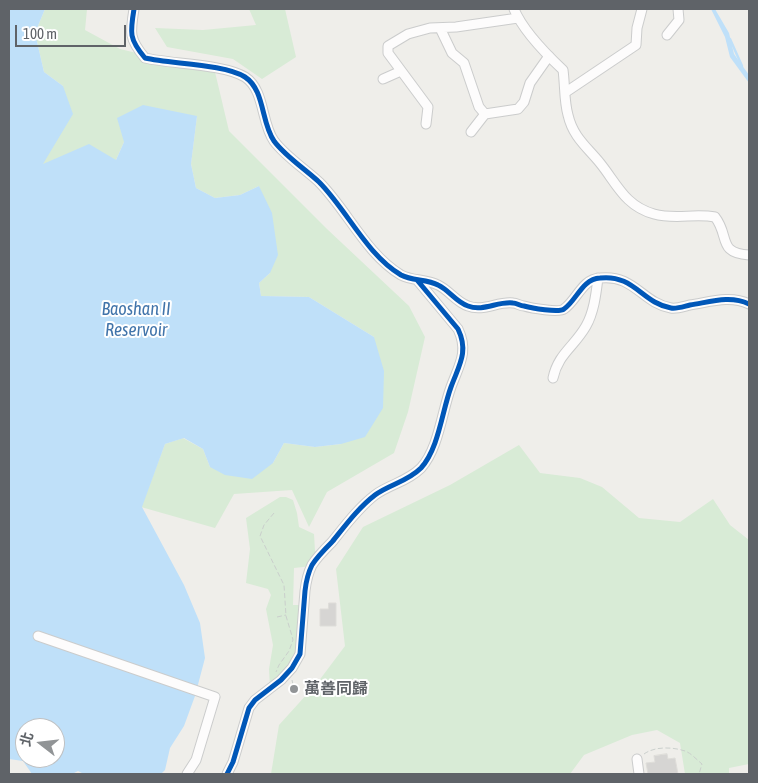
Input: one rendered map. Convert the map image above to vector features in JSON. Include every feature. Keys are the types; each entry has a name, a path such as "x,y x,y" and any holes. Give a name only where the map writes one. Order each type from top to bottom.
{"street":[{"path":"134,9 131,32 132,42 145,58 220,69 246,78 258,94 270,135 276,144 318,182 332,197 363,238 386,263 402,276 437,284 463,304 478,308 513,302 524,306 545,308 555,312 563,310 583,287 590,281 598,278 625,280 657,302 672,308 727,298 749,304"},
{"path":"514,9 518,18 563,70 568,115 575,134 599,162 622,194 637,207 652,214 668,217 715,216 721,224 727,246 732,252 749,255"},
{"path":"566,92 636,45 637,28 642,9"},
{"path":"667,35 678,20 678,9"},
{"path":"426,124 428,107 388,53 388,46 408,34 430,28 456,27 518,18"},
{"path":"440,28 452,53 464,63 479,108 486,114"},
{"path":"471,132 486,114 518,110 524,102 530,83 549,56"},
{"path":"383,79 401,70"},
{"path":"553,378 555,365 587,325 594,303 598,278"},
{"path":"226,774 233,762 249,708 255,700 292,668 300,654 306,580 312,566 362,507 377,494 403,482 421,468 430,455 464,349 458,329 417,280"},
{"path":"38,636 216,697 196,760 188,774"},
{"path":"637,759 639,774"}],"path":[{"path":"274,513 264,525 260,536 284,585 286,616 293,640 276,670 274,685"},
{"path":"277,617 286,616"},
{"path":"637,759 648,751 666,748 687,752 702,764 699,774"}],"green space":[{"path":"45,9 87,9 85,30 120,49 215,72 229,131 327,229 409,306 425,337 408,412 394,453 327,492 309,527 292,490 234,494 215,528 141,507 165,444 183,438 203,449 210,467 273,463 284,443 315,447 341,444 374,337 309,297 261,296 259,283 270,273 259,186 240,195 215,198 196,188 191,164 197,116 124,142 116,160 42,165 63,86 44,72 35,33"},
{"path":"249,9 285,9 296,57 262,79 233,59 167,47 155,28 203,30 256,25"},
{"path":"519,445 540,473 580,478 602,487 639,518 680,522 713,499 730,525 749,540 749,764 729,768 729,774 685,774 680,743 657,730 632,735 584,755 570,774 271,774 279,725 318,682 345,646 336,569 363,527 450,485"},
{"path":"280,497 293,500 299,527 314,534 315,551 321,555 312,566 294,568 293,605 304,605 300,654 270,688 269,669 273,645 266,609 271,595 268,589 246,583 250,549 246,518"}],"water":[{"name":"Baoshan II Reservoir","path":"9,9 45,9 35,33 44,72 63,86 73,114 43,164 89,144 116,160 124,142 117,118 143,105 197,116 191,164 196,188 215,198 240,195 259,186 272,213 278,255 270,273 259,283 261,296 309,297 374,337 384,371 383,408 365,437 341,444 315,447 284,443 273,463 252,479 225,475 210,467 203,449 184,438 165,444 142,507 184,585 200,623 205,658 195,696 184,726 170,748 165,770 161,774 84,774 78,771 72,774 32,774 28,768 65,768 65,718 15,718 15,760 9,759"},
{"path":"711,9 715,9 729,33 734,54 749,75 749,83 730,57 725,37"}],"building":[{"path":"329,603 336,603 336,626 320,626 320,609 328,609"},
{"path":"667,754 668,759 675,758 678,774 648,774 646,763 655,762 654,756"}],"waterway":[{"path":"730,39 742,66"}],"cycle path":[{"path":"134,9 132,24 133,40 145,58 224,69 245,77 260,98 267,125 274,141 289,157 319,182 377,256 401,275 438,285 460,302 474,308 514,303 545,310 561,310 569,305 584,286 594,279 600,278 621,280 630,284 652,301 671,308 727,300 742,301 749,304"},
{"path":"227,774 233,762 249,708 255,700 281,680 292,668 300,654 305,588 312,565 352,517 369,500 381,491 410,477 421,468 427,460 436,440 451,387 462,358 463,345 458,329 417,280"}],"place":[{"name":"萬善同歸","path":"294,689"}]}
